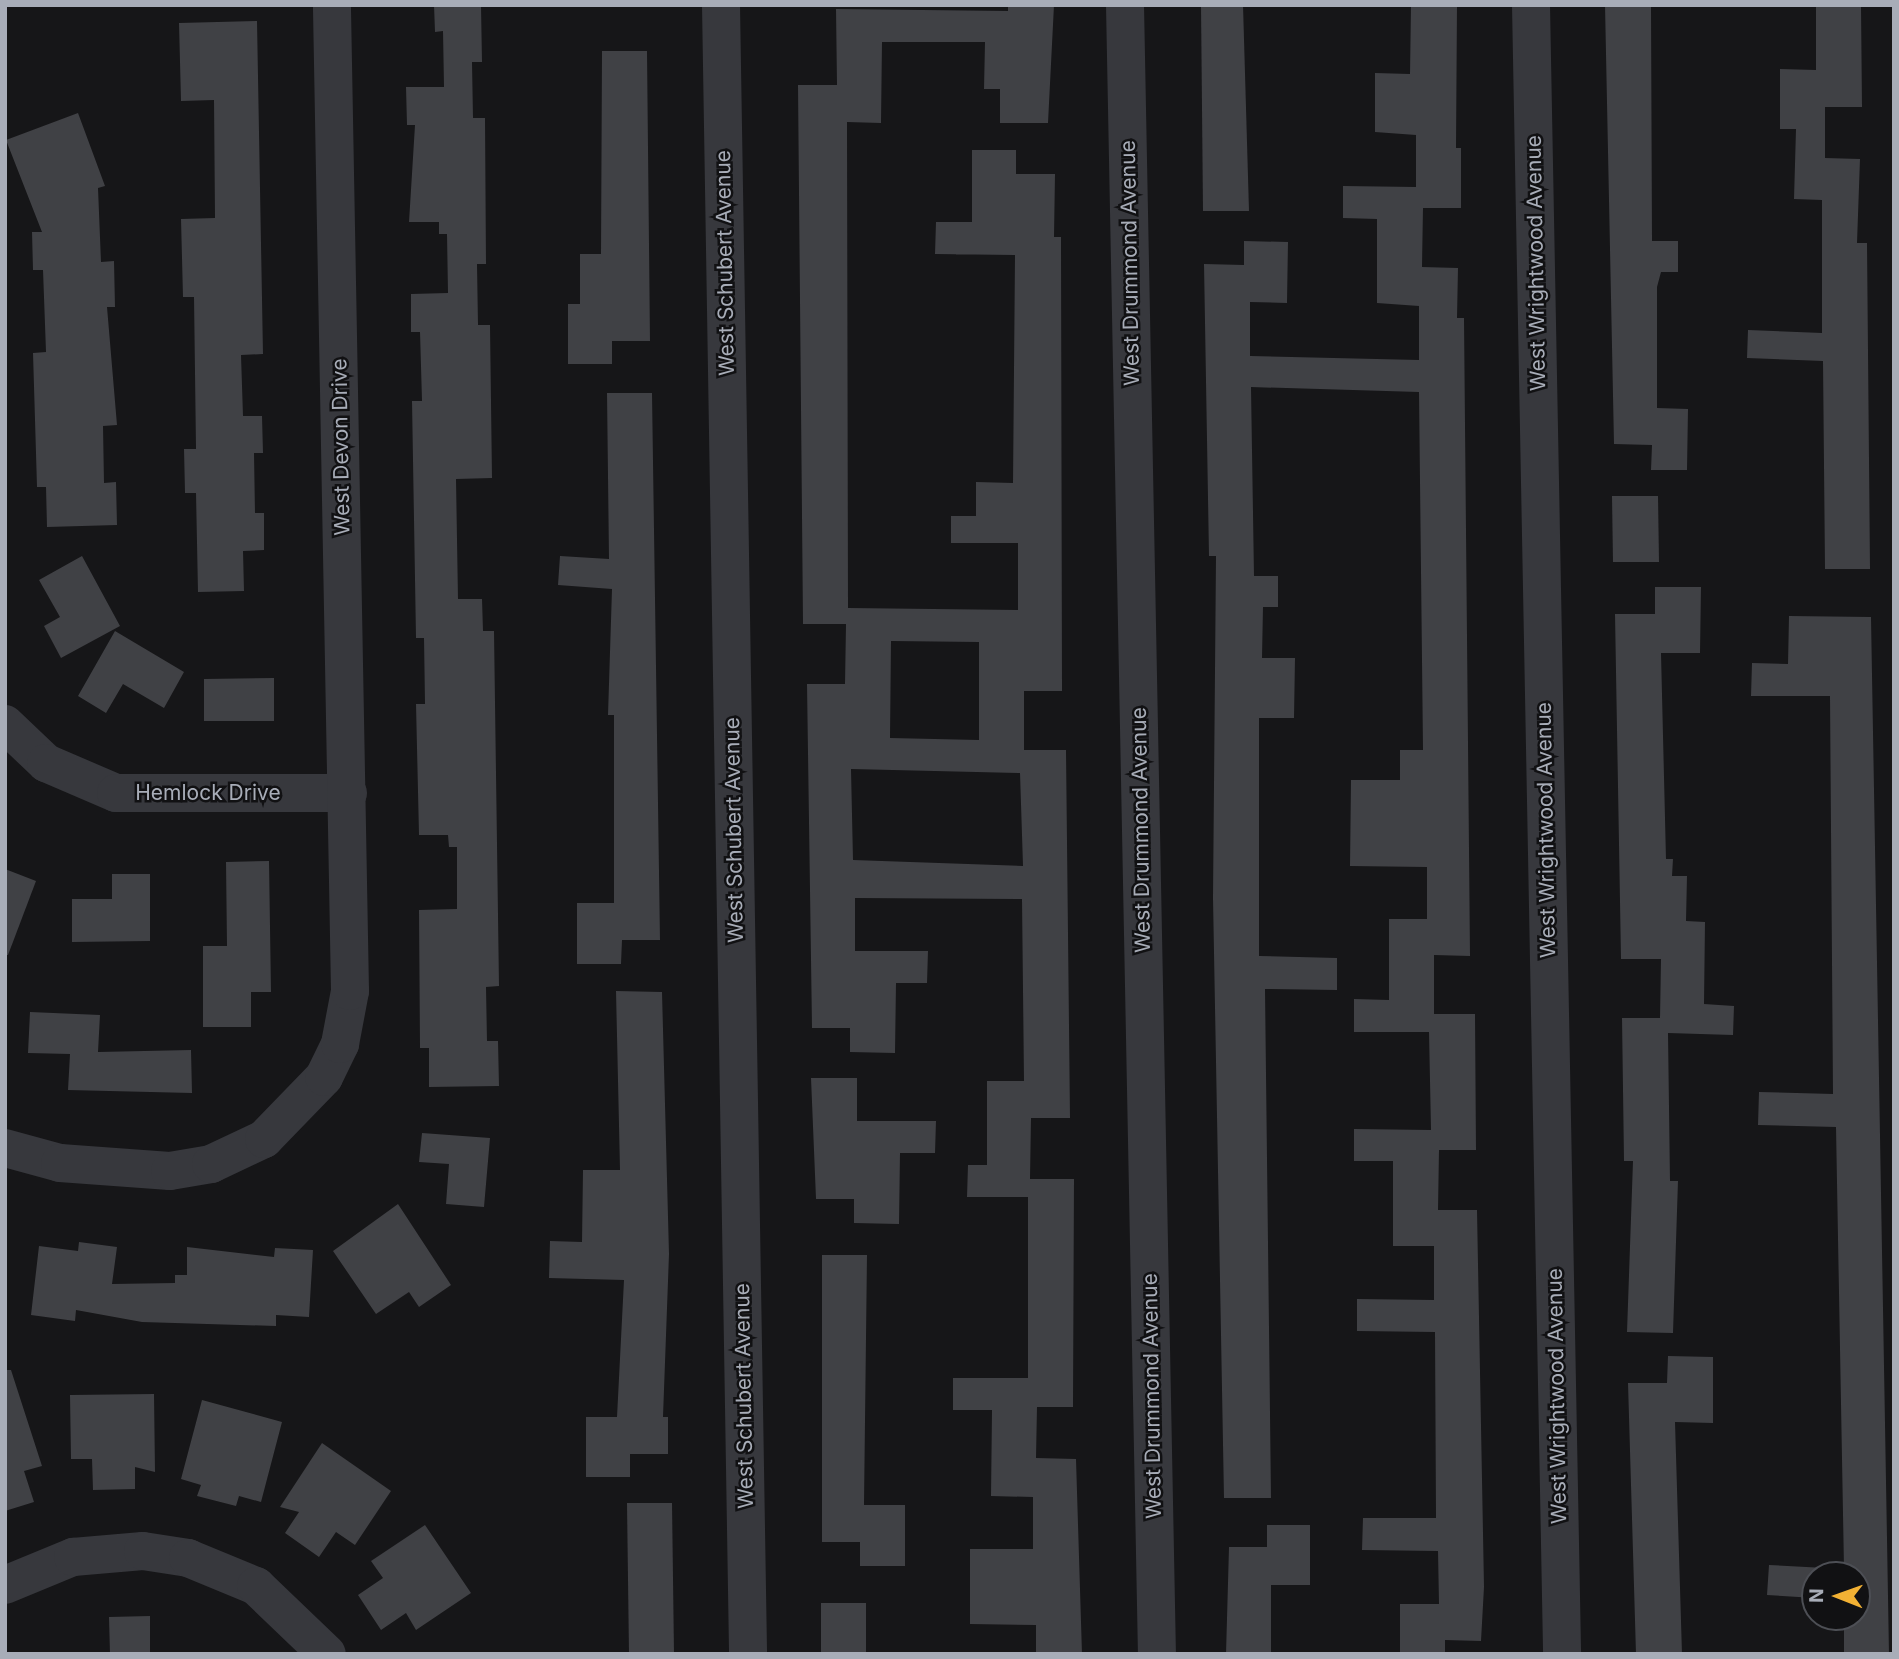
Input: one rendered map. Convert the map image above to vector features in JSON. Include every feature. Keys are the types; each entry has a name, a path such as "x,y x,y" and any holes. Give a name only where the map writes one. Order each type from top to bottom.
{"street":[{"name":"West Devon Drive","path":"5,1148 60,1163 170,1171 211,1164 264,1139 324,1077 340,1044 350,991 332,5"},
{"name":"West Schubert Avenue","path":"721,5 748,1654"},
{"name":"West Drummond Avenue","path":"1125,5 1157,1654"},
{"name":"West Wrightwood Avenue","path":"1531,5 1562,1654"},
{"name":"Hemlock Drive","path":"5,724 46,763 116,793 348,793"},
{"path":"5,1585 73,1557 143,1551 188,1558 256,1586 322,1642 327,1654"}],"building":[{"path":"434,5 481,5 482,62 472,62 473,118 485,118 486,264 477,264 478,325 490,325 492,478 456,479 458,599 482,599 483,631 494,631 499,986 486,987 487,1041 498,1041 499,1086 429,1087 429,1048 420,1048 419,910 457,909 457,847 449,847 448,835 419,835 416,704 425,704 424,638 416,638 412,401 422,401 420,332 411,332 411,294 448,293 447,234 439,234 439,222 409,222 415,125 407,125 406,87 444,87 443,31 435,32"},
{"path":"1008,5 1054,5 1048,123 1000,123 1000,89 984,89 985,42 882,42 881,123 847,122 848,608 1018,610 1018,543 951,543 951,516 976,516 976,482 1013,483 1015,255 935,254 936,222 972,222 972,150 1016,150 1016,174 1055,174 1054,237 1061,237 1062,691 1024,691 1024,750 1066,750 1070,1118 1031,1118 1030,1179 1074,1179 1073,1407 1037,1407 1036,1458 1076,1459 1082,1654 1036,1654 1036,1625 970,1624 970,1549 1033,1549 1033,1497 991,1496 992,1410 953,1410 953,1378 1028,1378 1028,1197 967,1197 968,1165 987,1165 987,1081 1024,1081 1022,899 855,898 855,951 928,951 927,983 896,983 895,1053 850,1052 850,1028 812,1028 807,684 845,684 846,624 803,624 798,85 837,85 836,9 1008,11","holes":["891,641 979,642 979,740 890,738","851,769 1020,773 1023,866 853,860"]},
{"path":"1201,5 1243,5 1249,211 1203,211"},
{"path":"1411,5 1457,5 1456,148 1461,148 1461,208 1423,208 1422,267 1458,268 1457,318 1464,318 1470,956 1434,955 1434,1014 1475,1014 1476,1150 1439,1150 1438,1210 1477,1210 1484,1587 1481,1641 1445,1640 1445,1654 1400,1654 1400,1604 1439,1604 1438,1551 1362,1550 1363,1518 1436,1518 1435,1332 1357,1331 1357,1299 1434,1300 1434,1246 1393,1246 1393,1161 1354,1161 1354,1129 1431,1130 1429,1032 1354,1032 1354,999 1389,1000 1389,919 1427,919 1427,867 1350,866 1351,780 1400,780 1400,750 1423,750 1419,392 1251,387 1254,576 1278,576 1278,607 1263,607 1262,658 1295,658 1294,718 1259,718 1259,956 1337,958 1337,990 1265,989 1271,1498 1224,1498 1213,898 1216,556 1209,556 1204,264 1244,265 1244,241 1288,242 1287,303 1250,302 1250,356 1419,360 1419,306 1377,303 1377,219 1343,218 1343,186 1416,187 1416,135 1375,132 1375,73 1410,74"},
{"path":"1605,5 1651,5 1652,241 1678,241 1678,272 1661,272 1657,287 1657,408 1688,409 1687,470 1651,470 1652,445 1614,444"},
{"path":"1816,5 1861,5 1862,107 1825,107 1825,158 1860,159 1857,243 1867,243 1870,569 1825,569 1823,361 1747,358 1748,330 1822,333 1822,200 1794,199 1796,129 1780,129 1780,69 1816,70"},
{"path":"257,21 263,354 241,355 243,416 262,416 263,453 254,453 255,513 264,513 264,550 243,551 244,591 198,592 196,493 185,493 184,449 196,449 194,297 183,297 181,219 215,218 214,100 181,101 179,23"},
{"path":"602,51 647,51 650,341 612,341 612,364 568,364 568,304 580,304 580,254 601,254"},
{"path":"78,113 105,186 98,188 101,262 114,261 115,307 107,307 117,425 103,426 104,483 116,482 117,525 47,527 46,487 37,487 33,353 46,352 43,270 33,270 32,232 42,232 6,140"},
{"path":"607,393 652,393 660,940 622,940 621,964 577,964 577,903 614,903 614,715 608,715 612,589 558,585 560,556 609,559"},
{"path":"1612,496 1658,496 1659,562 1613,562"},
{"path":"82,556 120,626 61,658 44,626 60,617 39,580"},
{"path":"1655,587 1701,587 1700,653 1661,653 1666,859 1673,859 1672,876 1687,876 1686,921 1705,922 1704,1004 1734,1006 1733,1035 1668,1033 1670,1181 1678,1181 1673,1333 1627,1332 1633,1161 1624,1161 1622,1018 1660,1018 1661,959 1621,959 1615,614 1655,614"},
{"path":"1789,616 1871,617 1889,1654 1844,1654 1844,1631 1871,1631 1871,1561 1844,1561 1836,1127 1758,1125 1759,1092 1833,1094 1830,696 1751,696 1752,663 1788,664"},
{"path":"115,631 184,672 164,708 123,684 106,713 78,696"},
{"path":"274,678 274,721 204,721 204,679"},
{"path":"269,861 271,992 251,992 251,1027 203,1027 203,946 227,946 226,862"},
{"path":"5,869 36,881 8,955 5,955"},
{"path":"112,874 150,874 150,941 72,942 72,899 112,899"},
{"path":"616,991 662,992 669,1254 663,1417 668,1417 668,1454 630,1454 630,1477 586,1477 586,1417 617,1417 624,1280 549,1278 550,1241 582,1242 583,1170 620,1170"},
{"path":"30,1012 100,1015 98,1052 191,1050 192,1093 68,1090 70,1054 28,1053"},
{"path":"811,1078 857,1078 857,1121 936,1121 935,1153 900,1153 899,1224 854,1223 854,1199 816,1199"},
{"path":"422,1133 490,1138 484,1207 446,1204 449,1164 419,1162"},
{"path":"398,1204 451,1285 419,1307 409,1292 376,1314 333,1251"},
{"path":"79,1242 117,1247 112,1284 175,1283 175,1275 187,1275 187,1247 274,1257 275,1248 313,1250 309,1317 276,1315 276,1326 142,1322 76,1310 75,1321 31,1315 39,1246 78,1251"},
{"path":"822,1255 867,1255 864,1505 905,1505 905,1566 860,1566 860,1542 822,1542"},
{"path":"1668,1356 1713,1357 1713,1423 1675,1422 1682,1654 1636,1654 1628,1383 1667,1383"},
{"path":"5,1370 11,1370 42,1466 24,1471 34,1502 5,1511"},
{"path":"154,1394 155,1472 135,1467 135,1489 93,1490 92,1459 71,1459 70,1395"},
{"path":"202,1400 282,1422 261,1502 239,1496 236,1506 197,1496 201,1485 181,1479"},
{"path":"322,1443 391,1491 355,1545 336,1532 319,1557 285,1533 299,1512 280,1507"},
{"path":"627,1503 672,1503 674,1654 629,1654"},
{"path":"425,1525 471,1593 416,1630 406,1613 381,1630 358,1595 383,1578 371,1561"},
{"path":"1267,1525 1310,1525 1310,1585 1271,1585 1271,1654 1226,1654 1229,1547 1267,1547"},
{"path":"1769,1565 1801,1567 1801,1597 1767,1595"},
{"path":"821,1603 866,1603 866,1654 821,1654"},
{"path":"150,1616 150,1654 110,1654 109,1617"}]}
